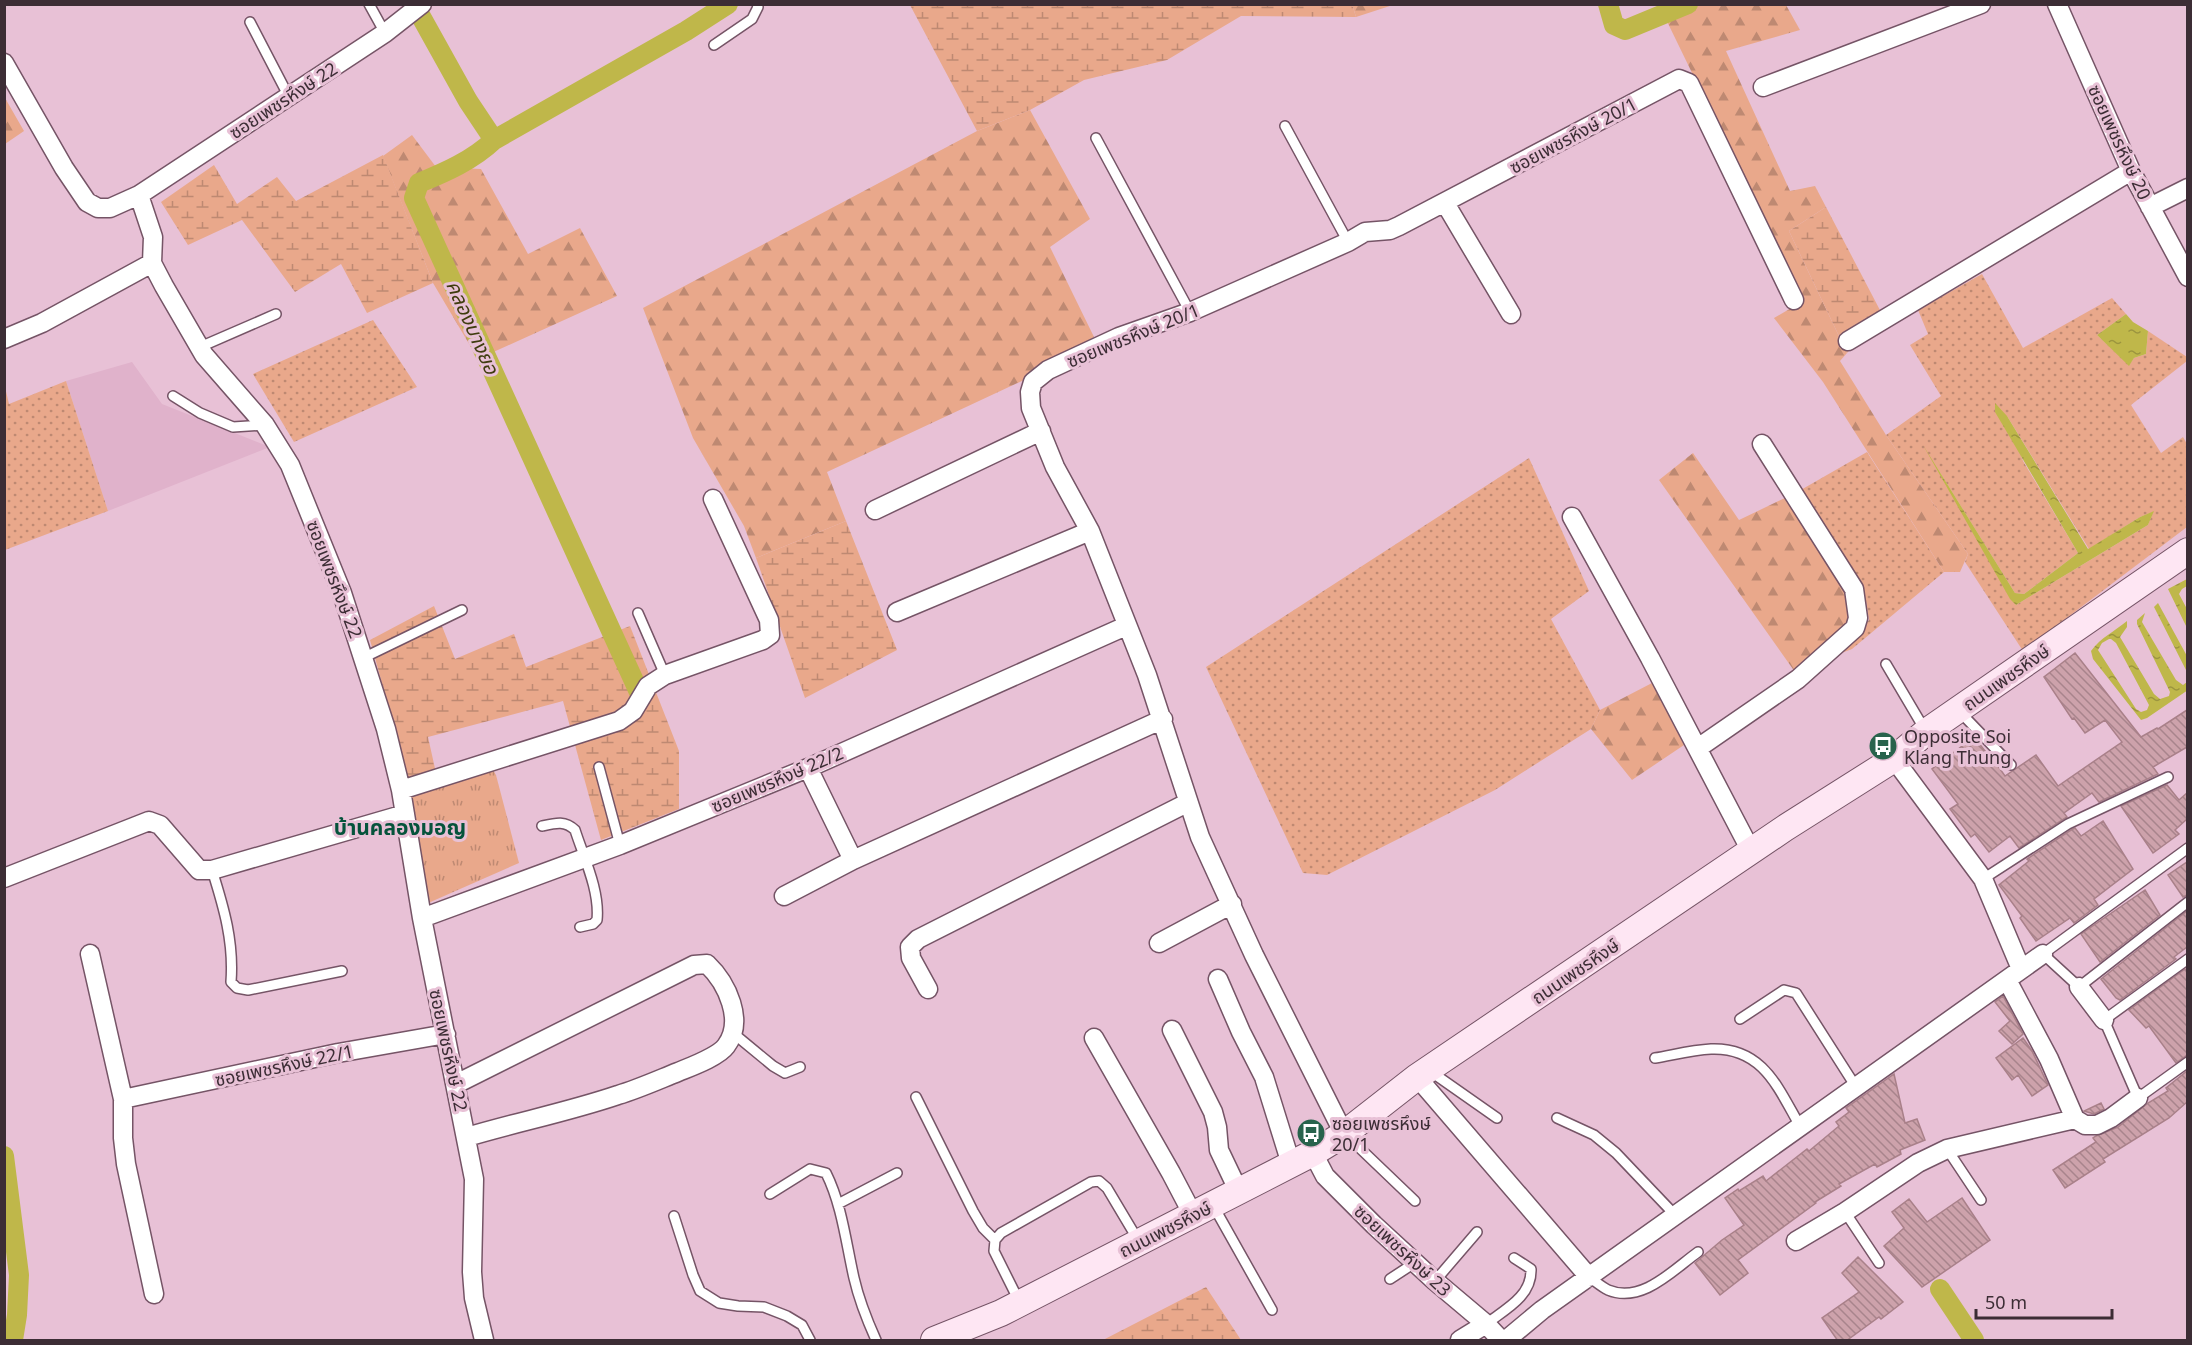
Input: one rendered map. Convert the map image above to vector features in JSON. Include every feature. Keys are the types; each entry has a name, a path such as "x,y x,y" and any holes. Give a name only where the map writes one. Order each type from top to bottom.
{"main road":[{"name":"ถนนเพชรหึงษ์","path":"934,1341 1020,1304 1302,1159 1344,1134 1423,1074 1751,851 1894,759 1926,732 2187,551"}],"street":[{"path":"1763,87 1981,4"},
{"name":"ซอยเพชรหึงษ์ 20","path":"2057,4 2131,171 2187,277"},
{"name":"ซอยเพชรหึงษ์ 22","path":"422,5 385,33 139,195 153,237 152,263 204,355 266,425 290,465 342,593 365,657 401,790 422,918 467,1137 474,1179 472,1272 476,1307 484,1341"},
{"path":"4,63 64,168 87,202 98,208 110,208 139,195"},
{"name":"ซอยเพชรหึงษ์ 20/1","path":"1344,1134 1254,955 1200,837 1147,675 1090,531 1055,467 1031,408 1030,392 1033,382 1048,370 1119,337 1190,312 1348,242 1365,232 1390,230 1679,79 1689,82 1794,300"},
{"path":"1848,341 2131,171"},
{"path":"2150,207 2187,188"},
{"path":"1446,202 1511,314"},
{"path":"4,339 42,323 152,263"},
{"path":"875,510 1041,431"},
{"path":"1698,748 1798,679 1855,628 1858,618 1854,589 1762,444"},
{"path":"401,790 619,721 633,711 648,687 665,675 763,640 770,635 769,620 713,499"},
{"path":"1572,517 1650,658 1751,851"},
{"path":"897,612 1090,531"},
{"name":"ซอยเพชรหึงษ์ 22/2","path":"422,918 620,845 808,768 1126,626"},
{"path":"784,897 853,860 1163,719"},
{"path":"1894,759 1983,879 2014,975 2074,1119 2085,1125 2097,1125 2111,1118 2138,1098"},
{"path":"808,768 853,860"},
{"path":"928,989 911,958 910,947 918,939 1188,803"},
{"path":"4,878 149,822 160,825 199,870 212,870 405,814"},
{"path":"1159,943 1232,904"},
{"path":"90,954 123,1099 126,1164 154,1294"},
{"path":"1503,1341 1542,1310 2043,954"},
{"path":"456,1084 694,965 707,964 720,976 729,997 735,1019 733,1033 725,1048 687,1068 618,1095 467,1137"},
{"name":"ซอยเพชรหึงษ์ 23","path":"1218,979 1302,1159 1325,1176 1374,1225 1503,1341"},
{"path":"2079,987 2104,1020"},
{"path":"1172,1030 1213,1112 1218,1126 1219,1150 1239,1192"},
{"name":"ซอยเพชรหึงษ์ 22/1","path":"123,1099 338,1053 446,1034"},
{"path":"1094,1038 1171,1173 1203,1210"},
{"path":"1423,1074 1589,1277"},
{"path":"1796,1241 1845,1212 1918,1163 1947,1149 2074,1119"},
{"path":"1460,1341 1486,1324"}],"lane":[{"path":"369,4 385,33"},
{"path":"714,45 752,19 758,7 757,4"},
{"path":"250,22 289,97"},
{"path":"1285,126 1348,242"},
{"path":"1096,138 1190,312"},
{"path":"200,347 276,314"},
{"path":"173,396 200,413 233,427 266,425"},
{"path":"365,657 462,610"},
{"path":"638,613 665,675"},
{"path":"1886,664 1926,732"},
{"path":"1959,711 2012,765"},
{"path":"599,767 620,845"},
{"path":"1983,879 2068,824 2168,777"},
{"path":"542,826 560,822 570,825 575,830 598,914 593,924 580,927"},
{"path":"2187,848 2043,954 2079,987 2187,902"},
{"path":"212,870 229,928 231,982 237,988 248,990 342,971"},
{"path":"2187,959 2104,1020 2138,1098 2187,1062"},
{"path":"1740,1019 1784,990 1796,993 1856,1087"},
{"path":"733,1033 785,1073 800,1067"},
{"path":"1655,1058 1711,1049 1733,1052 1754,1059 1774,1082 1800,1126"},
{"path":"1423,1074 1497,1118"},
{"path":"916,1097 973,1211 983,1228 995,1240"},
{"path":"1557,1118 1594,1135 1623,1160 1675,1215"},
{"path":"1344,1134 1415,1201"},
{"path":"1947,1149 1981,1200"},
{"path":"770,1194 810,1170 826,1173 838,1204 864,1314 876,1341"},
{"path":"838,1204 897,1173"},
{"path":"1020,1304 994,1251 995,1240 1001,1233 1091,1182 1099,1181 1107,1188 1139,1242"},
{"path":"1203,1210 1272,1310"},
{"path":"1845,1212 1879,1263"},
{"path":"674,1216 700,1291 719,1303 764,1307 787,1316 802,1325 810,1341"},
{"path":"1435,1281 1478,1232"},
{"path":"1589,1277 1608,1290 1625,1294 1647,1290 1698,1252"},
{"path":"1486,1324 1525,1293 1532,1280 1531,1269 1514,1258"},
{"path":"1390,1279 1416,1262"}],"shaded area":[{"path":"132,362 162,404 270,447 108,511 66,381"}],"green space":[{"path":"1352,4 1393,5 1356,17"},
{"path":"1352,4 1356,17 1241,16 1167,60 1084,80 1030,110 977,131 910,5"},
{"path":"1659,5 1786,5 1800,30 1726,51 1790,191 1815,186 1826,207 1789,231 1847,353 1840,361 1886,435 1968,554 1960,572 1944,572 1823,382 1774,318 1803,301"},
{"path":"5,98 24,131 4,144"},
{"path":"1030,110 1090,219 1050,247 1094,337 1022,381 827,472 846,521 756,558 744,526 693,438 643,308 977,131"},
{"path":"412,135 436,167 481,169 528,254 580,228 617,296 478,359 433,283 383,156"},
{"path":"383,155 433,283 367,313 341,264 295,292 242,220 188,245 161,202 214,165 237,204 277,177 296,201"},
{"path":"1826,207 1882,314 1847,353 1789,231"},
{"path":"1982,274 2023,348 2112,298 2126,314 2097,335 2129,365 2134,358 2146,354 2148,331 2187,357 2187,361 2131,405 2161,453 2183,437 2187,444 2187,527 2023,651 1965,562 1968,554 1886,435 1941,396 1910,345 1928,334 1918,310","holes":["2007,416 2089,549 2140,517 2153,512 2148,525 2016,605 1934,463 2015,593 2024,594 2078,553 2023,461"]},
{"path":"373,320 417,387 294,442 253,374"},
{"path":"66,381 108,511 5,550 5,387 9,404"},
{"path":"1867,452 1944,572 1852,649 1839,654 1869,620 1866,601 1799,491"},
{"path":"1693,453 1739,520 1787,497 1843,588 1853,613 1840,634 1795,672 1659,480"},
{"path":"1529,458 1589,591 1551,619 1600,710 1591,729 1495,790 1327,875 1303,873 1206,667"},
{"path":"846,521 897,650 805,698 756,558"},
{"path":"434,606 455,659 514,634 526,667 630,626 679,751 679,809 601,840 563,701 428,737 436,773 406,784 393,723 370,640"},
{"path":"1652,683 1684,745 1632,780 1591,729 1600,710"},
{"path":"486,758 496,775 519,863 426,904 406,784"},
{"path":"1206,1287 1241,1340 1103,1340"}],"water":[{"path":"2126,314 2133,322 2148,331 2146,354 2134,358 2129,366 2097,335"},
{"path":"1995,403 2007,416 2088,549 2154,511 2148,525 2016,605 2010,599 1923,445 2015,593 2024,594 2078,553 1995,412"},
{"path":"2187,579 2187,586 2179,594 2187,609 2187,628 2168,589"},
{"path":"2158,603 2187,656 2187,672 2154,607"},
{"path":"2145,613 2142,622 2176,680 2183,685 2187,682 2188,690 2141,720 2093,659 2091,651 2103,638 2127,621 2127,627 2120,637 2154,694 2160,699 2169,696 2170,692 2137,620","holes":["2111,639 2116,643 2149,705 2147,710 2141,712 2136,709 2098,650 2102,643"]}],"building":[{"path":"2075,653 2141,737 2187,710 2187,747 2153,767 2158,774 2099,802 2092,793 2064,813 2067,817 2019,848 2010,836 1989,852 1975,834 1971,837 1950,809 1958,804 1932,769 1974,737 2005,776 2036,755 2058,786 2122,742 2105,720 2085,733 2074,718 2072,719 2044,677"},
{"path":"2167,785 2179,800 2187,793 2187,819 2175,830 2179,834 2153,853 2121,806"},
{"path":"2103,821 2133,869 2094,899 2098,905 2074,923 2070,918 2036,941 2020,918 2022,916 1999,885 2029,861 2027,859 2071,830 2075,828 2081,836"},
{"path":"2187,862 2187,895 2183,897 2168,875"},
{"path":"2145,890 2160,915 2100,962 2081,934"},
{"path":"2187,911 2187,947 2174,957 2176,959 2120,1000 2116,998 2101,979"},
{"path":"2185,969 2187,971 2187,1055 2176,1063 2149,1026 2146,1028 2129,1010"},
{"path":"2003,996 2023,1034 2012,1044 1999,1031 2010,1021 1995,1002"},
{"path":"2023,1038 2032,1051 2048,1085 2032,1096 2018,1075 2012,1080 1996,1058"},
{"path":"2187,1071 2187,1102 2169,1118 2103,1159 2105,1162 2065,1188 2053,1170 2096,1142 2093,1138 2118,1127 2148,1103 2168,1091 2166,1088"},
{"path":"1894,1074 1905,1123 1917,1119 1925,1140 1900,1150 1901,1154 1877,1167 1875,1164 1839,1184 1841,1186 1815,1202 1738,1260 1748,1273 1720,1295 1695,1263 1744,1225 1725,1198 1763,1176 1766,1181 1807,1149 1809,1151 1839,1126 1836,1122 1849,1112 1846,1108"},
{"path":"2101,1103 2104,1109 2094,1114 2084,1111"},
{"path":"1962,1198 1990,1240 1922,1287 1884,1246 1904,1228 1892,1212 1909,1199 1927,1222"},
{"path":"1858,1257 1903,1302 1846,1341 1838,1341 1822,1318 1859,1292 1842,1273"}],"waterway":[{"name":"คลองบางยอ","path":"414,4 468,101 494,140"},
{"name":"คลองบางยอ","path":"639,692 414,198 419,183 468,159 494,140 686,31 728,4"},
{"path":"1608,4 1614,25 1625,30 1688,4"},
{"path":"4,1156 19,1275 13,1340"},
{"path":"1940,1289 1974,1340"}],"place":[{"name":"Opposite Soi Klang Thung","path":"1883,746"},
{"name":"ซอยเพชรหึงษ์ 20/1","path":"1311,1133"}],"district":[{"name":"บ้านคลองมอญ","path":"400,827"}]}
